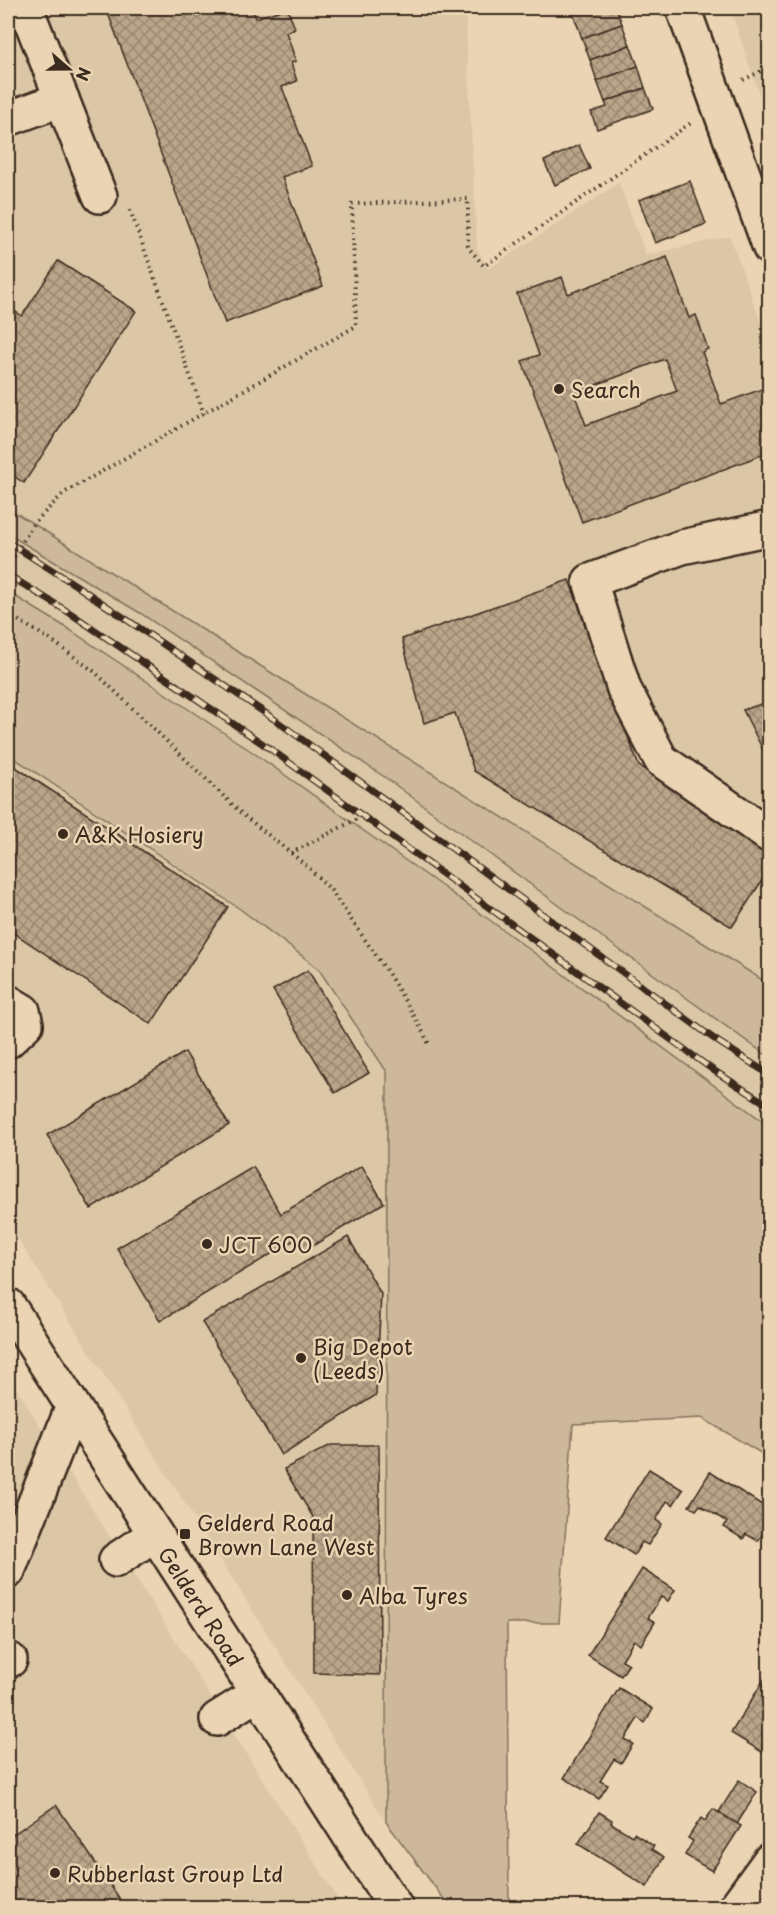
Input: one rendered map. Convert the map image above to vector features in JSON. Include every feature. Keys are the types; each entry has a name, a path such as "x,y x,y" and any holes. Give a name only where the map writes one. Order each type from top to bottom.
{"main road":[{"path":"26,8 100,196"},
{"path":"683,8 770,248"},
{"path":"8,119 62,99"},
{"path":"770,528 682,547 590,581 624,689 661,760 770,836"},
{"path":"8,1002 23,1011 26,1024 8,1041"},
{"name":"Gelderd Road","path":"8,1305 396,1908"},
{"path":"8,1571 73,1406"},
{"path":"116,1560 155,1534"},
{"path":"218,1719 258,1693"},
{"path":"735,1908 770,1860"}],"path":[{"path":"8,567 33,524 64,493 356,326 352,204 468,198 468,247 484,266 717,105"},
{"path":"100,196 128,207 204,414"},
{"path":"8,614 51,640 95,672 241,813 307,866 330,889 388,973 416,1018 430,1046"},
{"path":"291,853 363,816"}],"shaded area":[{"path":"8,8 465,8 477,248 488,269 619,183 646,255 730,236 769,346 769,984 8,508"},
{"path":"730,8 769,8 769,123"},
{"path":"8,508 769,984 769,1057 386,778 140,613 8,534"},
{"path":"8,534 140,613 386,778 769,1057 769,1126 491,921 251,751 68,628 8,592"},
{"path":"8,592 67,628 251,751 491,921 769,1126 769,1458 702,1418 573,1424 559,1623 507,1623 509,1907 450,1907 386,1822 387,1072 318,968 240,909 8,754"},
{"path":"8,754 240,909 318,968 387,1072 386,1822 8,1223"},
{"path":"8,1375 343,1907 8,1907"}],"building":[{"path":"106,8 252,8 256,18 287,8 295,28 286,32 296,61 291,63 297,81 282,87 312,166 282,177 323,286 225,323"},
{"path":"571,8 616,8 622,24 582,38"},
{"path":"622,24 630,45 590,60 582,38"},
{"path":"630,45 638,66 597,81 590,60"},
{"path":"638,66 645,88 605,102 597,81"},
{"path":"645,88 653,109 597,129 591,112 607,107 605,102"},
{"path":"579,145 590,169 555,185 544,161"},
{"path":"690,181 706,224 655,243 639,200"},
{"name":"Search","path":"667,257 689,318 696,315 708,349 702,352 721,404 770,386 770,452 582,522 522,361 539,355 517,294 562,277 568,294","holes":["665,359 677,391 586,425 574,393"]},
{"path":"58,261 136,311 24,483 8,472 8,307 22,316"},
{"path":"569,580 639,766 770,851 770,868 732,927 474,771 455,713 424,723 402,639"},
{"path":"770,701 770,764 743,710"},
{"name":"A&K Hosiery","path":"8,762 228,907 151,1024 8,929"},
{"path":"308,970 369,1073 335,1093 273,990"},
{"path":"185,1052 229,1125 91,1209 47,1135"},
{"name":"JCT 600","path":"362,1166 384,1203 304,1251 296,1239 160,1321 117,1248 253,1167 281,1214"},
{"name":"Big Depot (Leeds)","path":"348,1237 381,1294 376,1395 281,1455 202,1322"},
{"name":"Alba Tyres","path":"331,1445 379,1445 380,1675 314,1673 313,1517 284,1469"},
{"path":"649,1469 683,1490 673,1505 667,1501 656,1520 662,1524 648,1545 642,1542 634,1555 606,1537"},
{"path":"710,1472 770,1510 770,1522 758,1541 746,1534 743,1539 724,1527 727,1522 700,1505 696,1510 689,1506"},
{"path":"642,1569 675,1590 668,1601 661,1597 648,1618 655,1622 641,1645 634,1640 622,1660 629,1664 621,1676 588,1655"},
{"path":"770,1670 770,1757 731,1733"},
{"path":"619,1688 653,1709 645,1723 638,1718 625,1739 633,1744 621,1763 614,1759 600,1781 608,1785 599,1799 564,1778"},
{"path":"739,1780 757,1792 737,1824 719,1812"},
{"name":"Rubberlast Group Ltd","path":"56,1805 126,1908 8,1908 8,1838"},
{"path":"713,1809 741,1826 712,1871 685,1855 693,1841 688,1838 701,1818 705,1821"},
{"path":"599,1812 612,1820 611,1823 632,1836 634,1833 654,1846 651,1849 664,1857 647,1887 578,1844"}],"railway":[{"path":"8,542 274,719 717,1041 770,1075"},
{"path":"8,575 70,613 269,748 713,1070 770,1106"}],"place":[{"name":"Search","path":"559,389"},
{"name":"A&K Hosiery","path":"63,834"},
{"name":"JCT 600","path":"207,1244"},
{"name":"Big Depot (Leeds)","path":"301,1358"},
{"name":"Gelderd Road Brown Lane West","path":"185,1534"},
{"name":"Alba Tyres","path":"347,1595"},
{"name":"Rubberlast Group Ltd","path":"55,1873"}]}
